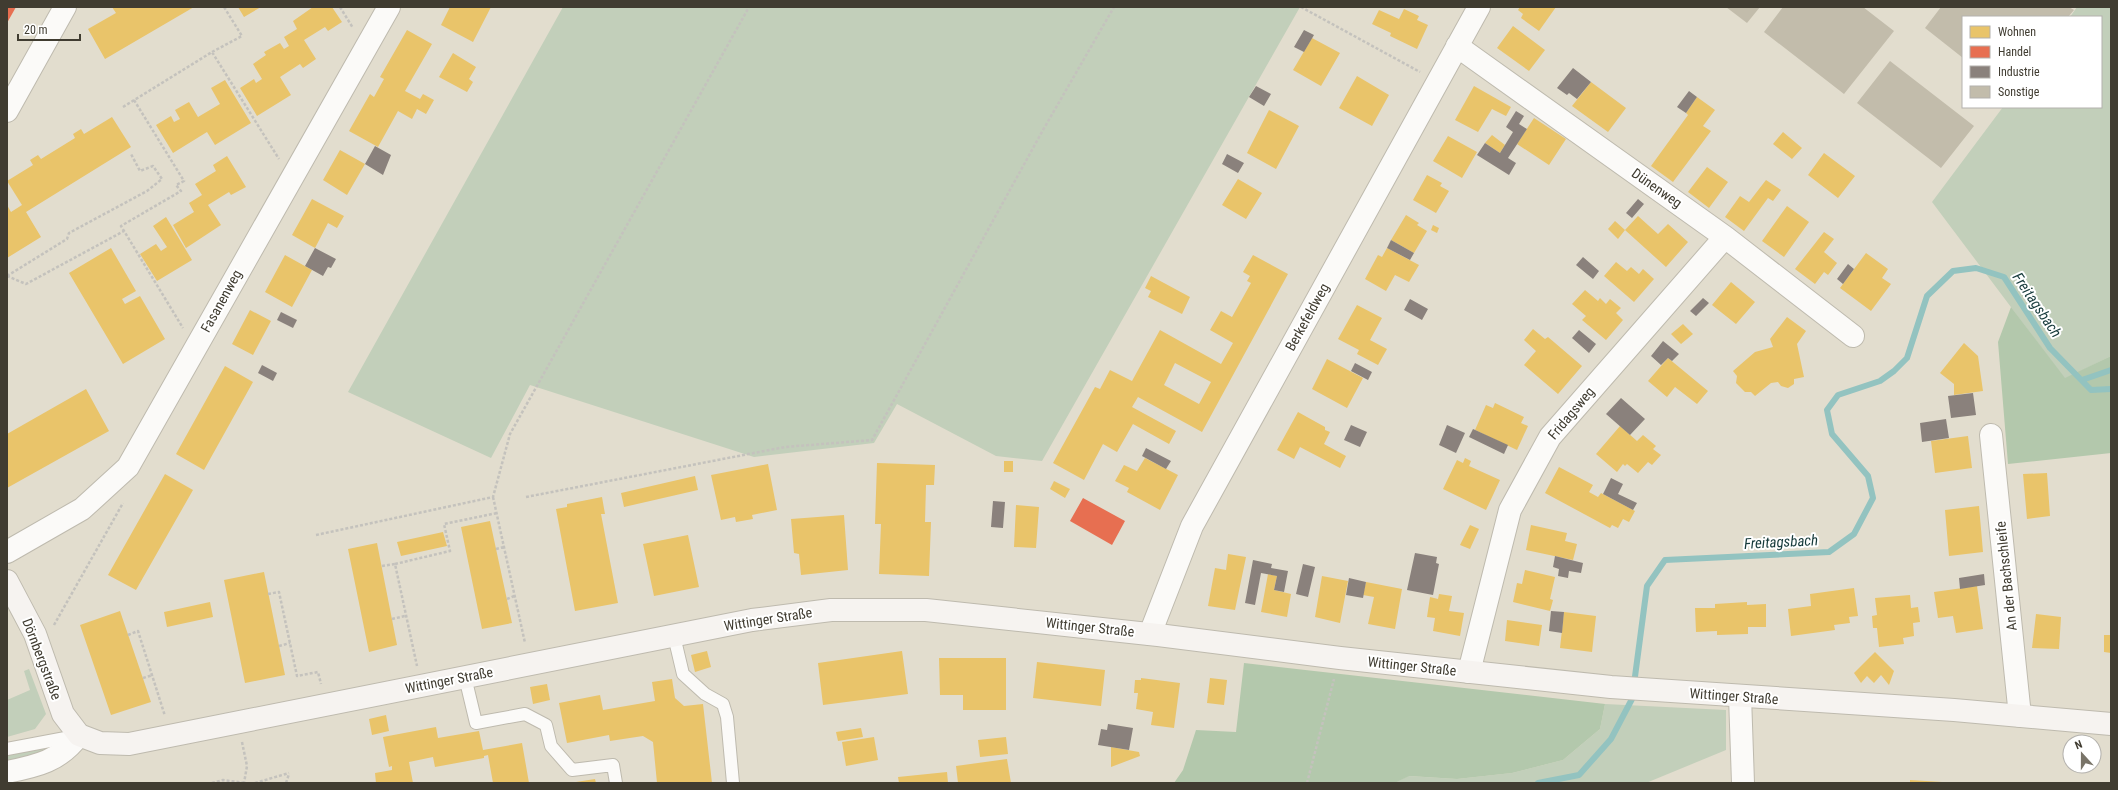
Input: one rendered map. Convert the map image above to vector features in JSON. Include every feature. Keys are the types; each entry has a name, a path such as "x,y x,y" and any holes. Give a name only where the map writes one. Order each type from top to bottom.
{"main road":[{"name":"Dörnbergstraße","path":"7,581 35,634 63,714 79,735"},
{"name":"Wittinger Straße","path":"79,735 100,743 129,744 752,620 831,610 926,610 1150,634 1340,658 1611,687 1954,710 2111,724"}],"street":[{"path":"7,111 66,7"},
{"name":"Fasanenweg","path":"7,552 82,509 128,467 194,348 389,7"},
{"name":"Berkefeldweg","path":"1150,634 1192,526 1479,7"},
{"name":"Dünenweg","path":"1457,46 1725,237 1853,336"},
{"name":"Fridagsweg","path":"1469,672 1510,510 1550,437 1725,237"},
{"name":"An der Bachschleife","path":"1991,435 2020,716"},
{"path":"1740,696 1743,783"},
{"path":"7,772 44,764 70,747 79,735"}],"lane":[{"path":"674,636 683,674 705,694 723,704 728,717 734,783"},
{"path":"465,677 476,723 525,714 546,725 551,746 572,770 613,765 616,783"},
{"path":"7,749 79,735"}],"path":[{"path":"123,107 212,52 242,36 224,7"},
{"path":"530,665 493,497 510,434 749,7"},
{"path":"526,497 785,447 872,440 1043,130 1114,7"},
{"path":"1301,7 1438,82"},
{"path":"212,52 291,178"},
{"path":"134,100 184,181 176,185 181,191 121,226 194,348"},
{"path":"7,276 67,239 69,233 147,191 162,179 152,166 140,171 131,154"},
{"path":"7,276 26,284 124,231"},
{"path":"35,634 55,625 126,496"},
{"path":"316,535 493,497"},
{"path":"382,566 450,551 444,524 497,512"},
{"path":"496,549 504,547"},
{"path":"395,564 405,616 422,686"},
{"path":"268,594 279,592 298,676 318,672 326,705"},
{"path":"507,599 514,596"},
{"path":"392,619 405,616"},
{"path":"128,635 138,631 163,705 169,735"},
{"path":"279,646 290,643"},
{"path":"1307,783 1340,658"},
{"path":"143,678 153,675"},
{"path":"212,783 223,780 245,783 247,766 243,742 236,722"},
{"path":"255,783 289,773 286,783"}],"green space":[{"path":"563,7 1300,7 1042,461 996,456 897,404 874,443 754,457 530,385 491,458 348,392"},
{"path":"2077,7 2111,7 2111,356 2065,379 1932,202 2002,108 2102,108 2102,16 2071,16"},
{"path":"2011,307 2065,378 2111,356 2111,453 2008,464 1998,342"},
{"path":"1244,663 1605,704 1600,729 1563,760 1512,773 1457,779 1409,776 1395,783 1174,783 1183,770 1196,730 1236,732"},
{"path":"29,669 46,714 35,729 7,737 7,700 30,690 24,671"},
{"path":"1605,704 1726,710 1726,750 1646,783 1395,783 1408,776 1457,779 1512,773 1563,760 1600,729"},
{"path":"31,749 47,749 44,753 7,764 7,754"}],"building: Wohnen":[{"path":"112,7 194,7 105,59 88,29 116,13"},
{"path":"238,7 261,7 244,17"},
{"path":"313,7 332,7 342,22 328,31 325,27 304,40 316,59 303,68 300,64 280,77 291,95 257,116 240,88 254,79 256,83 262,79 253,64 266,55 264,52 280,43 284,49 289,46 284,37 297,29 293,21"},
{"path":"450,7 491,7 473,42 441,25"},
{"path":"1520,7 1556,7 1539,31 1521,18 1523,14 1518,10"},
{"path":"1404,9 1419,16 1417,20 1428,25 1417,49 1390,36 1391,33 1372,24 1379,10 1399,19"},
{"path":"1513,26 1545,50 1529,71 1497,48"},
{"path":"407,30 432,44 405,91 420,99 423,94 434,100 426,114 417,109 412,119 398,111 378,147 349,131 370,94 374,97 384,79 380,77"},
{"path":"1312,38 1340,53 1321,86 1293,70"},
{"path":"453,53 476,67 469,79 473,82 467,92 439,77"},
{"path":"1357,76 1389,95 1372,126 1339,108"},
{"path":"225,80 251,123 215,145 207,132 173,153 156,125 171,116 174,122 180,119 175,110 189,102 198,117 220,104 211,88"},
{"path":"1591,82 1626,108 1608,132 1572,106"},
{"path":"1474,86 1511,107 1506,116 1492,109 1478,132 1455,120"},
{"path":"1697,97 1715,110 1703,126 1711,131 1673,182 1651,166 1688,115 1686,113"},
{"path":"1269,110 1299,126 1276,169 1247,153"},
{"path":"112,117 131,147 26,212 41,237 7,258 7,205 11,212 22,205 7,181 33,165 30,160 38,155 41,159 75,138 73,134 81,129 84,134"},
{"path":"1534,118 1566,139 1549,165 1517,144"},
{"path":"1783,132 1802,148 1792,159 1773,144"},
{"path":"1492,135 1505,145 1500,153 1485,143"},
{"path":"1448,136 1477,152 1462,178 1433,161"},
{"path":"340,150 365,164 347,195 323,180"},
{"path":"1824,153 1855,176 1838,198 1808,175"},
{"path":"227,156 246,187 231,195 229,192 208,205 221,225 186,248 173,225 194,212 189,203 202,195 195,184 216,171 213,165"},
{"path":"1707,167 1728,182 1709,208 1688,192"},
{"path":"1427,175 1442,183 1440,186 1449,191 1436,213 1413,200"},
{"path":"1238,179 1262,193 1246,219 1222,205"},
{"path":"1766,180 1781,190 1773,201 1768,198 1744,231 1725,217 1740,196 1749,202"},
{"path":"312,199 344,216 337,228 328,223 315,248 292,235"},
{"path":"1787,206 1809,222 1784,257 1762,241"},
{"path":"1406,215 1419,223 1417,225 1427,231 1414,253 1391,240"},
{"path":"1638,216 1658,234 1668,224 1688,242 1666,267 1625,230"},
{"path":"166,217 192,260 157,281 140,254 156,244 161,251 167,247 153,226"},
{"path":"1615,221 1625,230 1618,239 1608,229"},
{"path":"1433,225 1439,228 1437,233 1431,230"},
{"path":"1824,232 1834,239 1824,252 1837,263 1828,275 1824,272 1815,284 1795,269"},
{"path":"111,248 136,291 122,299 125,304 140,296 165,339 123,364 69,273"},
{"path":"1387,248 1419,265 1409,282 1395,275 1386,291 1365,279 1378,255 1382,257"},
{"path":"1866,253 1888,269 1882,278 1891,284 1871,311 1840,288"},
{"path":"285,255 312,270 292,307 265,292"},
{"path":"1253,255 1288,274 1202,432 1138,397 1132,407 1176,431 1169,444 1133,424 1117,452 1103,444 1084,480 1053,463 1095,387 1100,389 1110,370 1132,381 1160,330 1221,364 1233,343 1210,330 1221,311 1232,317 1251,283 1247,281 1250,276 1243,272","holes":["1175,363 1211,382 1199,404 1164,385"]},
{"path":"1616,262 1627,271 1631,267 1639,274 1643,269 1654,279 1634,302 1604,276"},
{"path":"1151,276 1190,297 1182,314 1148,297 1151,291 1145,288"},
{"path":"1731,282 1755,302 1736,324 1712,305"},
{"path":"1585,290 1598,301 1600,298 1606,304 1610,299 1621,308 1616,313 1623,320 1606,340 1582,320 1586,316 1572,304"},
{"path":"1357,305 1382,318 1370,340 1387,349 1378,365 1357,354 1359,350 1338,339"},
{"path":"250,310 271,321 253,355 232,344"},
{"path":"1787,317 1806,331 1797,344 1804,377 1794,379 1794,384 1788,388 1781,386 1778,382 1771,383 1755,396 1751,392 1745,392 1736,383 1737,376 1733,371 1755,352 1773,347 1770,339"},
{"path":"1683,324 1693,334 1681,344 1671,334"},
{"path":"1533,329 1545,339 1548,337 1582,366 1558,394 1524,365 1536,351 1524,340"},
{"path":"1964,343 1978,356 1983,391 1954,395 1954,384 1940,373"},
{"path":"1668,358 1708,391 1697,404 1675,387 1667,397 1648,381"},
{"path":"1327,359 1363,378 1347,408 1312,389"},
{"path":"225,366 253,382 204,470 176,454"},
{"path":"86,389 109,431 7,488 7,434"},
{"path":"1495,403 1524,417 1521,423 1528,426 1517,450 1475,430 1486,405 1493,408"},
{"path":"1298,412 1325,427 1325,430 1330,432 1324,444 1346,456 1340,468 1300,447 1294,459 1277,450"},
{"path":"1620,426 1637,441 1643,435 1656,446 1653,449 1661,455 1652,465 1648,462 1638,473 1627,464 1625,466 1623,464 1617,472 1596,454"},
{"path":"1968,436 1972,468 1935,473 1931,441"},
{"path":"1145,458 1178,475 1160,510 1127,492 1129,488 1115,481 1124,465 1137,471"},
{"path":"1465,458 1471,461 1469,466 1500,480 1486,510 1443,489 1457,460 1463,463"},
{"path":"1004,461 1013,461 1013,472 1004,472"},
{"path":"877,463 935,465 934,485 926,485 925,522 931,522 929,576 879,574 881,524 875,524"},
{"path":"768,464 777,510 752,515 753,519 736,522 735,517 721,520 711,475"},
{"path":"1559,467 1593,485 1589,492 1598,497 1601,493 1635,511 1629,522 1623,519 1618,528 1612,525 1610,528 1545,493"},
{"path":"2047,473 2050,516 2027,519 2023,474"},
{"path":"165,474 193,490 136,590 108,575"},
{"path":"695,476 698,490 624,507 621,493"},
{"path":"1054,481 1070,489 1065,498 1050,489"},
{"path":"602,497 605,514 601,514 618,603 575,611 556,509 567,507 567,504"},
{"path":"1016,505 1039,507 1036,548 1014,547"},
{"path":"1979,506 1983,552 1949,556 1945,510"},
{"path":"844,515 848,570 801,575 799,554 794,553 791,519"},
{"path":"490,521 512,623 482,629 461,527"},
{"path":"1470,525 1479,529 1470,549 1460,545"},
{"path":"1531,525 1567,533 1565,541 1577,544 1573,560 1526,550"},
{"path":"443,532 447,546 401,556 397,542"},
{"path":"688,535 699,587 654,596 643,544"},
{"path":"377,543 397,645 369,652 348,549"},
{"path":"1228,554 1246,557 1235,610 1208,606 1215,568 1226,570"},
{"path":"1525,570 1555,577 1550,599 1553,600 1550,611 1513,602 1517,583 1522,584"},
{"path":"264,572 285,675 245,683 224,580"},
{"path":"1268,574 1277,576 1274,590 1291,594 1287,617 1261,612"},
{"path":"1322,576 1348,581 1340,623 1315,617"},
{"path":"1366,582 1402,589 1395,629 1368,624 1374,597 1363,595"},
{"path":"1977,586 1983,629 1956,633 1953,616 1938,618 1934,592"},
{"path":"1854,588 1858,616 1849,617 1850,623 1834,625 1835,630 1791,636 1788,609 1811,606 1810,594"},
{"path":"1439,594 1452,596 1449,611 1464,613 1460,636 1433,631 1435,618 1427,617 1430,597 1438,599"},
{"path":"1910,595 1911,608 1918,607 1920,622 1913,623 1914,636 1903,638 1904,644 1879,647 1877,628 1873,628 1872,616 1877,615 1875,598"},
{"path":"210,602 213,617 167,627 164,612"},
{"path":"1747,602 1747,605 1766,604 1766,627 1748,627 1748,634 1717,635 1717,631 1696,632 1695,608 1715,608 1715,604"},
{"path":"120,611 151,702 111,715 80,625"},
{"path":"1564,612 1596,616 1592,652 1560,648"},
{"path":"2036,614 2061,617 2059,649 2032,648"},
{"path":"1507,620 1542,625 1539,646 1505,641"},
{"path":"2104,635 2111,635 2111,653 2104,652"},
{"path":"707,651 711,667 695,672 691,655"},
{"path":"902,651 908,694 823,705 818,663"},
{"path":"1875,652 1894,671 1889,685 1881,675 1874,683 1867,676 1861,683 1854,673"},
{"path":"939,658 1006,658 1006,710 963,710 963,695 940,695"},
{"path":"1037,662 1105,670 1101,706 1033,698"},
{"path":"1141,678 1180,683 1174,728 1151,725 1153,712 1136,709 1138,693 1134,693 1135,680 1141,680"},
{"path":"1210,678 1227,680 1224,705 1207,703"},
{"path":"672,679 675,698 684,706 703,704 712,783 657,783 653,742 643,736 610,741 609,735 567,743 559,703 600,695 603,710 655,701 652,682"},
{"path":"547,684 550,700 533,704 530,687"},
{"path":"386,715 389,731 372,735 369,719"},
{"path":"436,727 438,738 479,731 483,750 522,743 529,783 493,783 488,755 484,756 484,758 435,767 433,757 409,762 413,783 376,783 375,773 392,770 392,766 389,767 383,737"},
{"path":"861,728 863,737 838,741 836,732"},
{"path":"874,737 878,760 846,766 842,742"},
{"path":"1006,737 1008,754 980,757 978,740"},
{"path":"1111,747 1139,752 1140,756 1111,767"},
{"path":"1007,759 1011,783 958,783 956,766"},
{"path":"947,772 948,783 899,783 898,777"},
{"path":"595,779 596,783 576,783 576,782"},
{"path":"1910,780 1942,782 1942,783 1910,783"}],"building: Handel":[{"path":"7,7 16,7 7,23"},
{"path":"1083,498 1125,521 1112,545 1070,521"}],"building: Industrie":[{"path":"1304,30 1314,35 1304,52 1294,47"},
{"path":"1573,68 1591,82 1577,99 1569,93 1567,95 1557,88"},
{"path":"1256,86 1271,94 1264,106 1249,97"},
{"path":"1689,91 1697,97 1686,113 1677,107"},
{"path":"1516,111 1524,116 1519,124 1527,129 1508,158 1516,163 1509,175 1477,155 1485,143 1500,153 1513,132 1506,127"},
{"path":"375,146 391,155 383,175 365,164"},
{"path":"1227,154 1244,163 1238,173 1222,164"},
{"path":"1638,199 1644,204 1632,218 1626,213"},
{"path":"1391,240 1414,253 1410,260 1387,248"},
{"path":"315,248 336,259 331,268 328,267 323,276 305,266"},
{"path":"1583,257 1599,271 1593,279 1576,265"},
{"path":"1848,264 1854,269 1843,284 1837,279"},
{"path":"1703,298 1709,303 1696,316 1690,311"},
{"path":"1410,299 1428,309 1422,320 1404,310"},
{"path":"281,312 297,320 293,328 277,320"},
{"path":"1579,330 1596,344 1589,353 1572,338"},
{"path":"1663,341 1679,354 1672,361 1668,358 1661,365 1651,356"},
{"path":"1355,363 1372,372 1368,380 1351,371"},
{"path":"262,365 277,373 273,381 258,373"},
{"path":"1973,393 1976,415 1951,418 1948,396"},
{"path":"1621,398 1645,419 1630,435 1606,414"},
{"path":"1946,419 1949,438 1922,442 1920,423"},
{"path":"1351,425 1367,432 1360,447 1344,440"},
{"path":"1447,425 1465,433 1456,453 1439,445"},
{"path":"1473,429 1508,445 1504,454 1469,437"},
{"path":"1146,448 1171,461 1166,469 1142,456"},
{"path":"1611,478 1623,484 1618,494 1637,503 1633,510 1603,494"},
{"path":"993,501 1005,502 1003,528 991,527"},
{"path":"1415,553 1437,557 1436,563 1439,564 1433,595 1407,590"},
{"path":"1555,556 1583,563 1581,573 1569,571 1568,578 1558,576 1559,569 1553,567"},
{"path":"1253,560 1272,564 1271,568 1288,571 1284,592 1274,590 1277,576 1261,573 1255,605 1245,603"},
{"path":"1303,564 1315,567 1308,597 1296,594"},
{"path":"1984,574 1985,585 1960,589 1959,578"},
{"path":"1349,578 1366,582 1363,598 1346,595"},
{"path":"1551,611 1564,612 1562,633 1549,631"},
{"path":"1108,724 1133,728 1129,750 1098,745 1101,729 1107,730"}],"building: Sonstige":[{"path":"1726,7 1760,7 1747,23"},
{"path":"1783,7 1863,7 1894,31 1844,94 1764,32"},
{"path":"1941,7 2069,7 2074,10 2069,16 1962,16 1962,57 1925,28"},
{"path":"1890,61 1974,126 1941,168 1857,103"}],"waterway":[{"name":"Freitagsbach","path":"1634,684 1647,586 1665,560 1829,552 1854,534 1873,498 1868,476 1832,434 1827,410 1838,395 1880,381 1894,371 1907,358 1927,296 1953,271 1976,268 2004,277 2050,348 2091,390 2111,389"},
{"path":"2082,380 2111,370"},
{"name":"Freitagsbach","path":"1538,783 1579,775 1611,739 1632,699 1633,693"}]}
